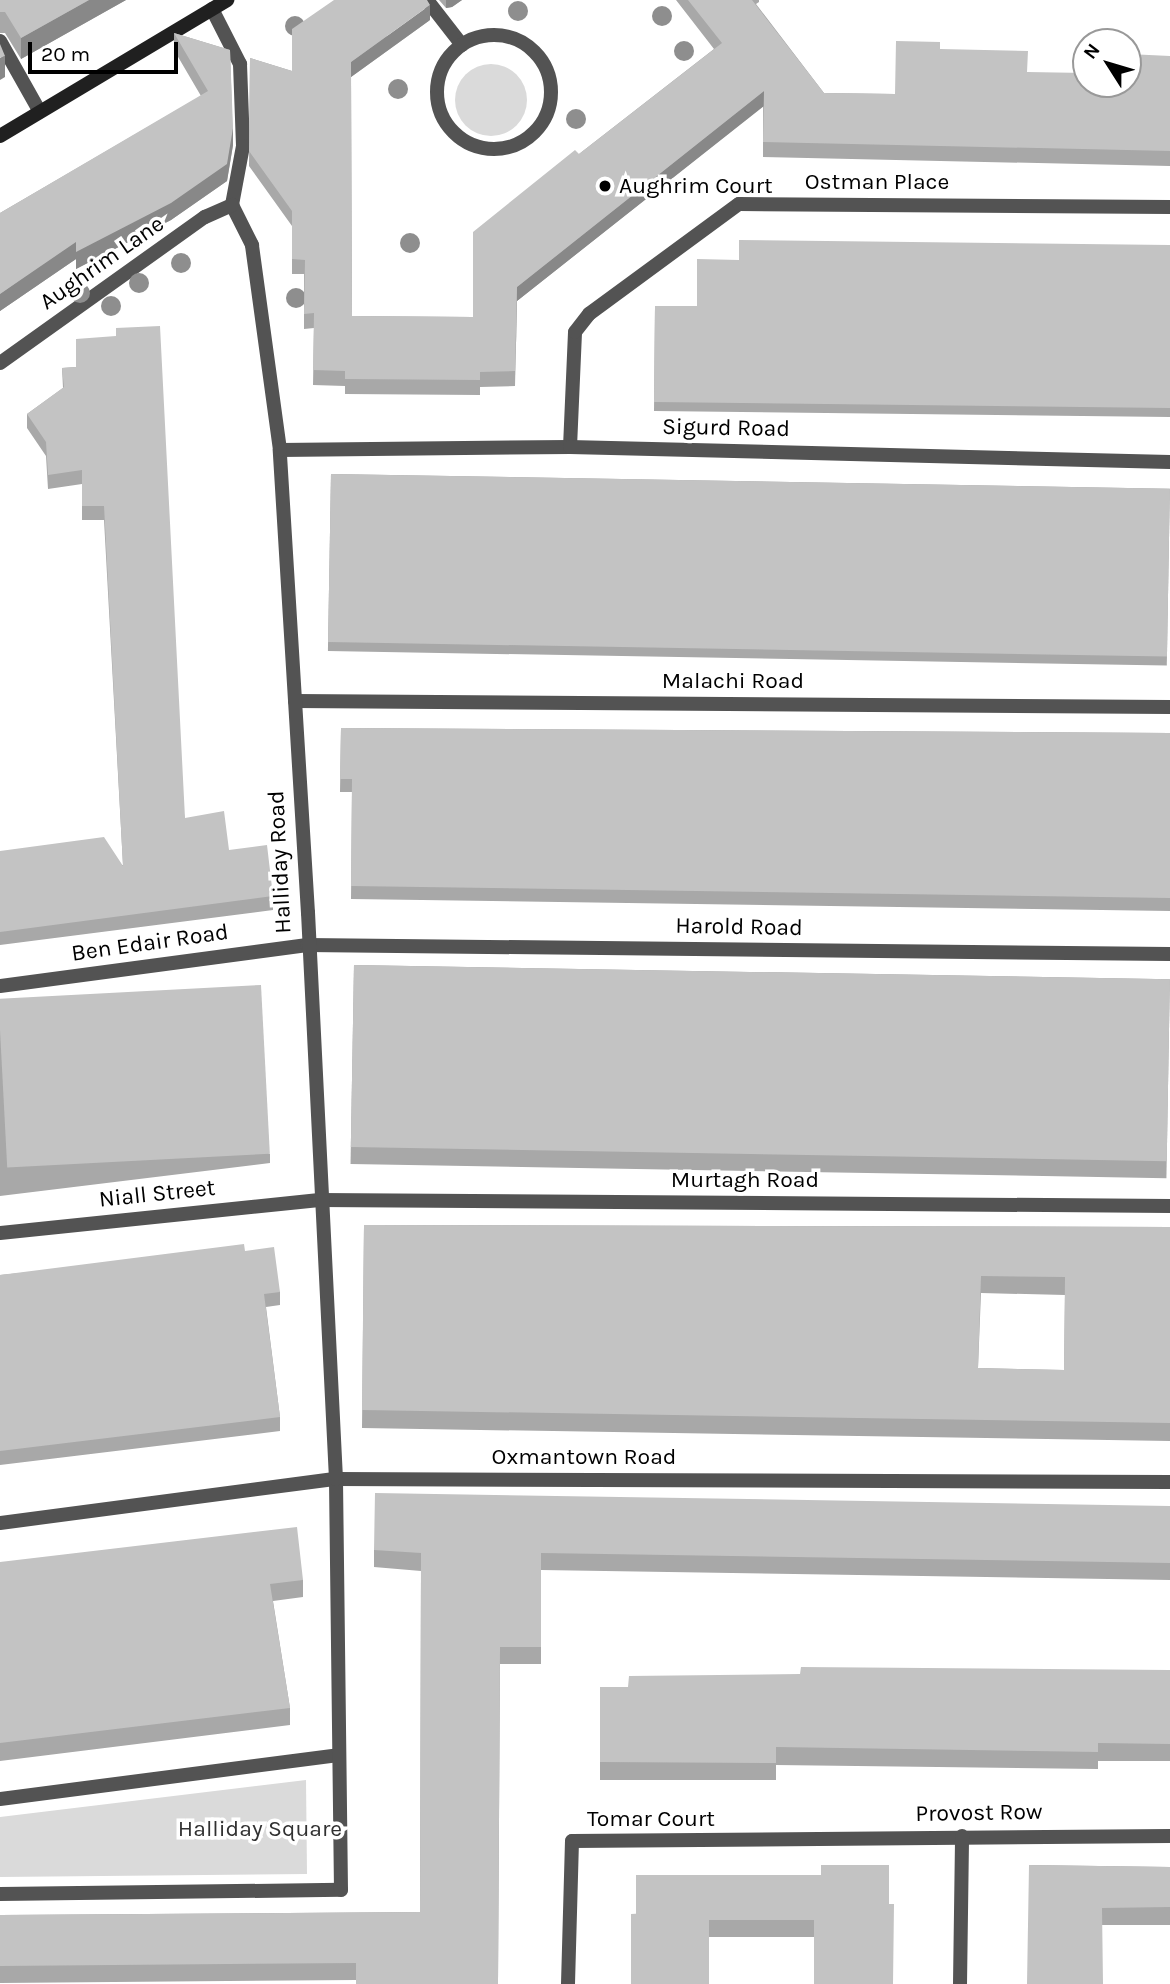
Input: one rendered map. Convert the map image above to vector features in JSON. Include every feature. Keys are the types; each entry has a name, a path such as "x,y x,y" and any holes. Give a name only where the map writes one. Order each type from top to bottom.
{"main road":[{"path":"0,136 227,0"}],"street":[{"path":"428,0 462,45"},
{"path":"212,9 230,37 241,76 243,146 232,205"},
{"path":"496,35 530,47 542,60 551,95 538,128 525,140 487,149 468,143 452,131 442,115 438,86 447,58 462,45 496,35"},
{"path":"0,41 40,112"},
{"name":"Ostman Place","path":"570,447 575,332 589,314 738,204 1170,207"},
{"name":"Halliday Road","path":"232,205 252,246 280,450 336,1479"},
{"name":"Aughrim Lane","path":"0,363 205,217 232,205"},
{"name":"Sigurd Road","path":"280,450 570,447 1170,462"},
{"name":"Malachi Road","path":"295,701 1170,707"},
{"name":"Harold Road","path":"307,945 1170,954"},
{"name":"Ben Edair Road","path":"0,986 307,945"},
{"name":"Murtagh Road","path":"319,1200 1170,1206"},
{"name":"Niall Street","path":"0,1233 319,1200"},
{"path":"0,1894 341,1890 336,1479"},
{"name":"Oxmantown Road","path":"0,1523 336,1479 1170,1482"},
{"path":"0,1799 338,1755"},
{"path":"960,1984 962,1836"},
{"name":"Provost Row","path":"789,1842 962,1836 1170,1836"},
{"name":"Tomar Court","path":"568,1984 572,1841 789,1842"}],"green space":[{"path":"491,64 511,70 521,80 527,100 521,120 511,130 491,136 471,130 461,120 455,100 461,80 471,70"},
{"name":"Halliday Square","path":"306,1780 307,1874 0,1877 0,1817"}],"building":[{"path":"0,0 89,0 21,38 5,12 0,12"},
{"path":"334,0 427,0 430,5 351,62 352,316 473,317 473,232 575,150 579,154 722,43 688,0 752,0 824,93 895,94 896,41 940,42 940,49 1028,51 1027,72 1072,73 1072,98 1142,98 1142,55 1170,56 1170,151 763,142 764,91 517,287 515,371 480,372 480,380 345,379 345,371 313,370 314,313 304,314 305,260 292,259 292,211 249,151 250,58 292,71 292,29"},
{"path":"174,33 230,50 233,128 227,164 171,203 76,252 76,242 0,294 0,213 208,91"},
{"path":"0,44 5,56 0,58"},
{"path":"739,240 1170,245 1170,408 654,402 655,306 697,306 697,259 739,260"},
{"path":"160,326 185,818 224,811 229,850 267,845 273,896 0,932 0,851 104,837 123,866 104,506 82,506 82,470 48,475 46,442 27,414 64,387 62,368 76,367 76,339 116,336 116,328"},
{"path":"331,474 1170,489 1167,657 328,642"},
{"path":"341,728 1170,733 1170,898 351,886 352,779 340,779"},
{"path":"354,965 1170,979 1167,1161 351,1147"},
{"path":"261,985 270,1154 7,1168 0,999"},
{"path":"364,1225 1170,1227 1170,1423 362,1410","holes":["981,1276 1065,1277 1064,1370 978,1368"]},
{"path":"244,1244 245,1251 274,1247 280,1292 264,1294 280,1417 0,1451 0,1275"},
{"path":"375,1493 1170,1506 1170,1563 541,1553 541,1647 500,1647 498,1984 356,1984 356,1963 0,1966 0,1915 420,1912 421,1553 374,1550"},
{"path":"297,1527 303,1580 270,1584 290,1708 0,1743 0,1562"},
{"path":"801,1667 1170,1670 1170,1744 1098,1743 1098,1752 776,1747 776,1763 600,1762 600,1687 628,1687 629,1676 800,1674"},
{"path":"821,1865 889,1865 889,1904 894,1904 893,1984 814,1984 814,1920 709,1920 709,1984 631,1984 631,1914 636,1914 636,1875 821,1875"},
{"path":"1029,1865 1170,1867 1170,1907 1102,1908 1103,1984 1027,1984"}],"place":[{"name":"Aughrim Court","path":"605,186"}]}
